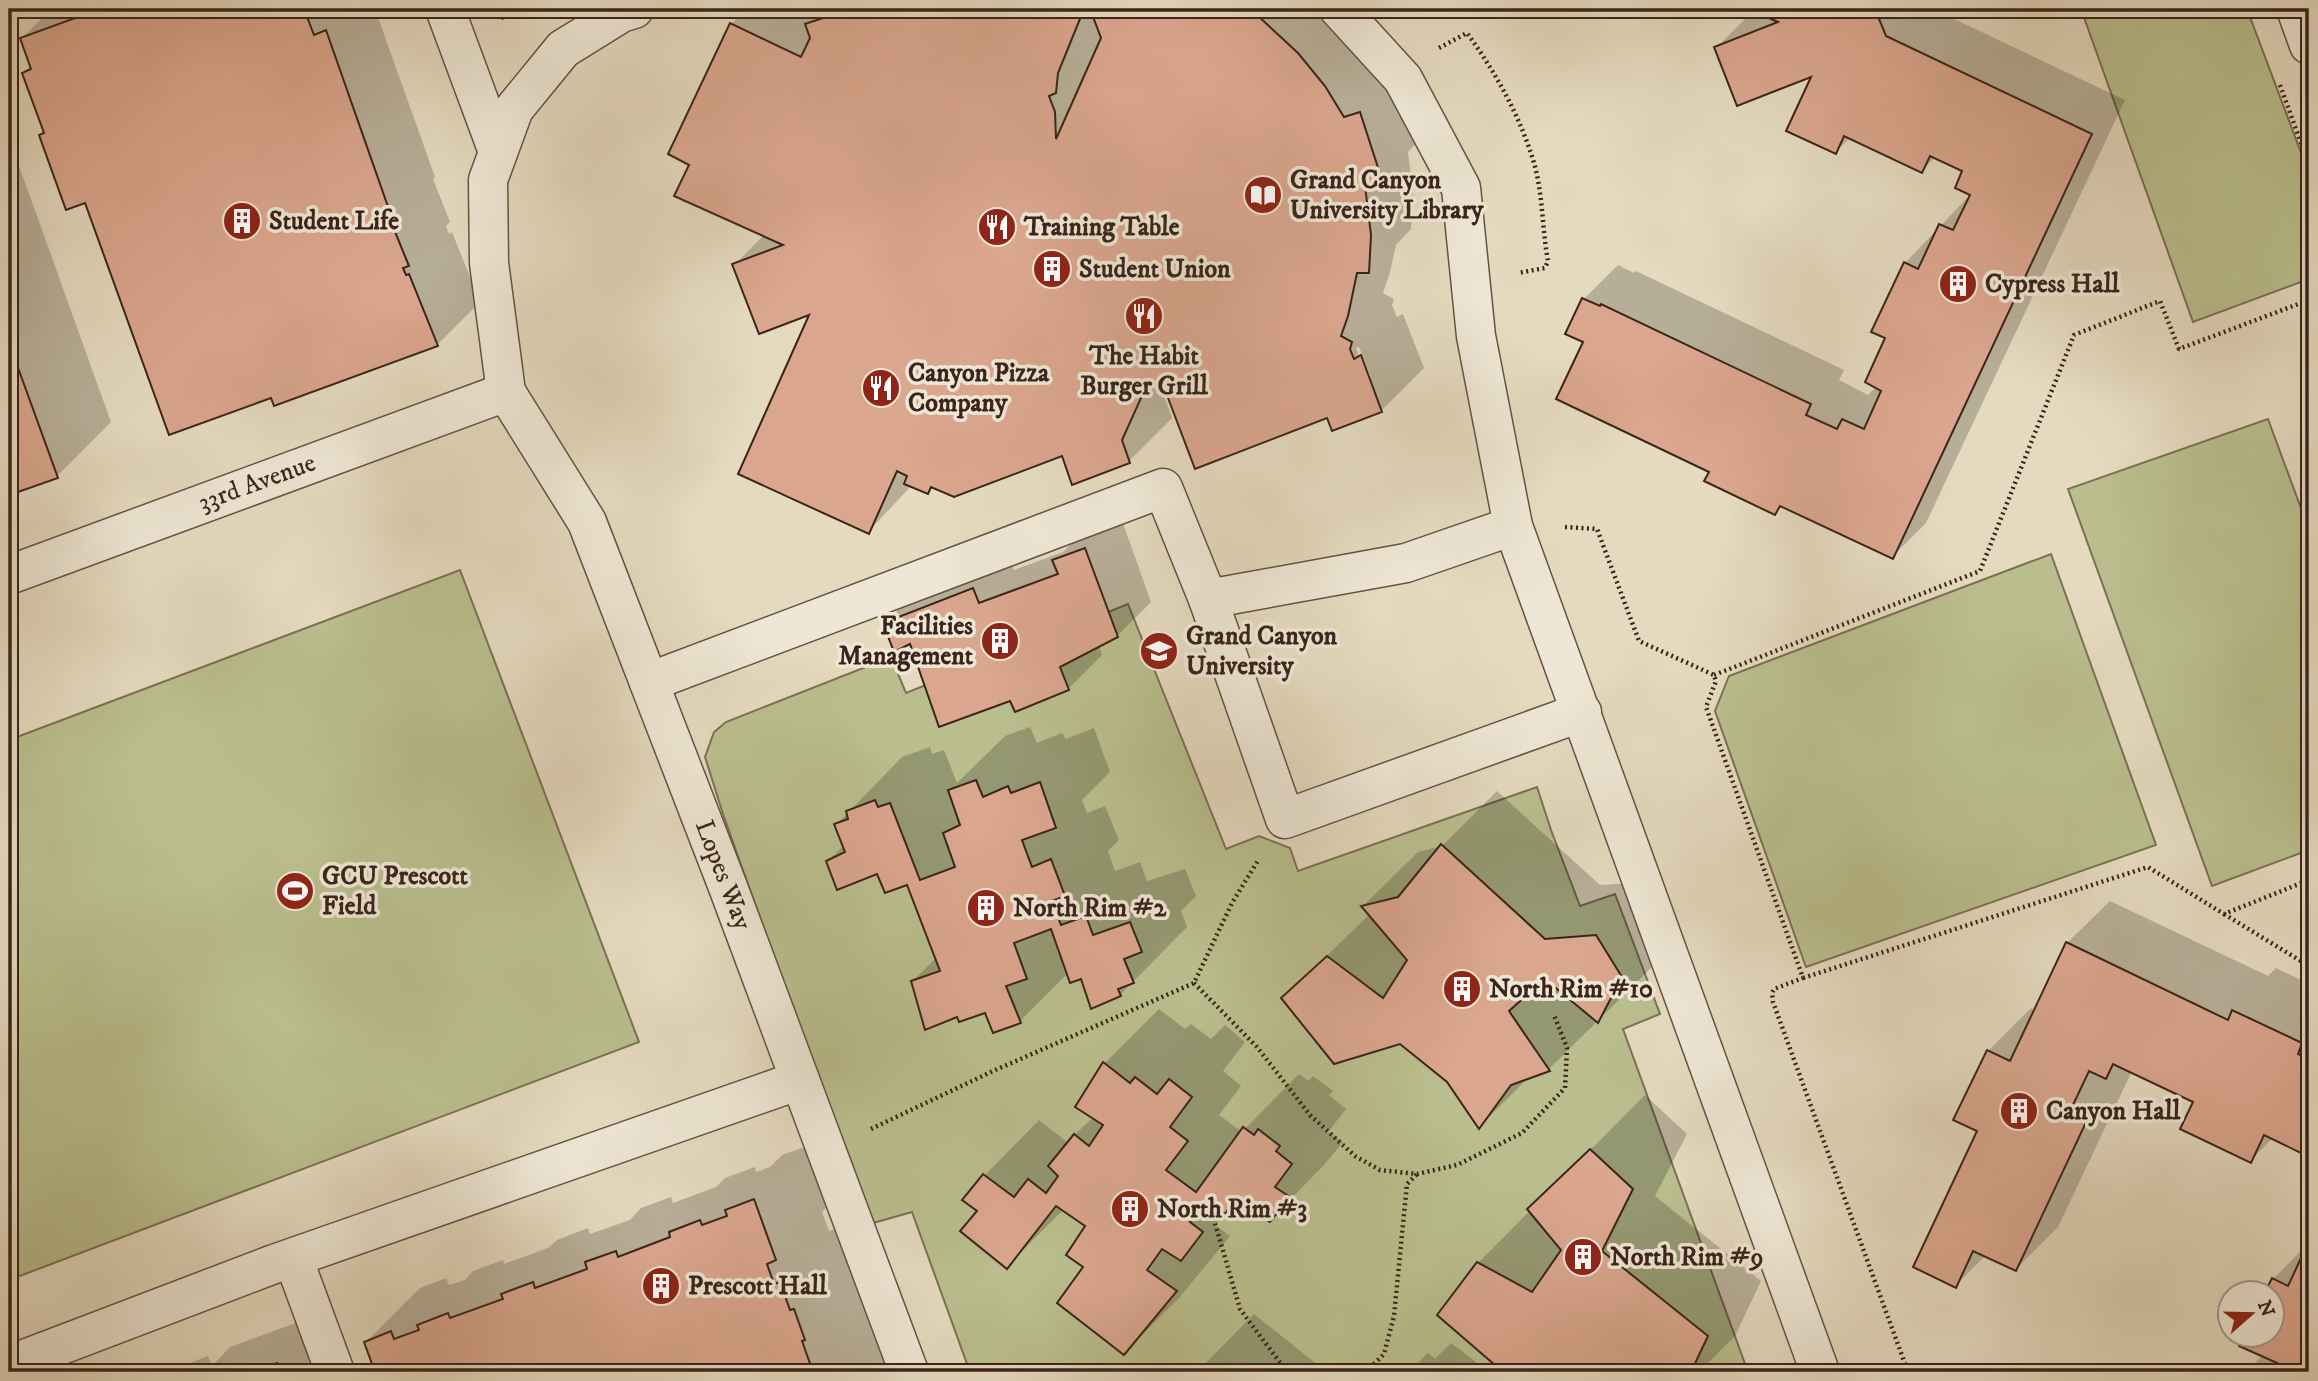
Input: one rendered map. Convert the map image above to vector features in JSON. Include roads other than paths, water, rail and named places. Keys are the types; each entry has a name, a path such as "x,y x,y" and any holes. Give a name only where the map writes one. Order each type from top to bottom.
{"street":[{"path":"445,9 498,152"},
{"path":"506,392 489,262 488,180 514,109 563,49 621,13 634,9"},
{"path":"1339,9 1403,79 1461,188 1476,336 1513,526 1820,1372"},
{"path":"2296,9 2309,45"},
{"name":"33rd Avenue","path":"9,575 506,392"},
{"name":"Lopes Way","path":"506,392 587,522 909,1372"},
{"path":"649,682 1163,488 1208,599 1285,819 1582,712"},
{"path":"1208,599 1406,563 1513,526"},
{"path":"9,1365 293,1258 800,1080"},
{"path":"293,1258 335,1372"}],"place":[{"name":"Grand Canyon University Library","path":"1263,195"},
{"name":"Student Life","path":"242,221"},
{"name":"Training Table","path":"997,227"},
{"name":"Student Union","path":"1052,269"},
{"name":"Cypress Hall","path":"1958,284"},
{"name":"The Habit Burger Grill","path":"1144,316"},
{"name":"Canyon Pizza Company","path":"881,388"},
{"name":"Facilities Management","path":"1000,641"},
{"name":"Grand Canyon University","path":"1159,651"},
{"name":"GCU Prescott Field","path":"295,891"},
{"name":"North Rim #2","path":"986,908"},
{"name":"North Rim #10","path":"1462,989"},
{"name":"Canyon Hall","path":"2019,1111"},
{"name":"North Rim #3","path":"1130,1209"},
{"name":"North Rim #9","path":"1583,1257"},
{"name":"Prescott Hall","path":"661,1286"}]}
